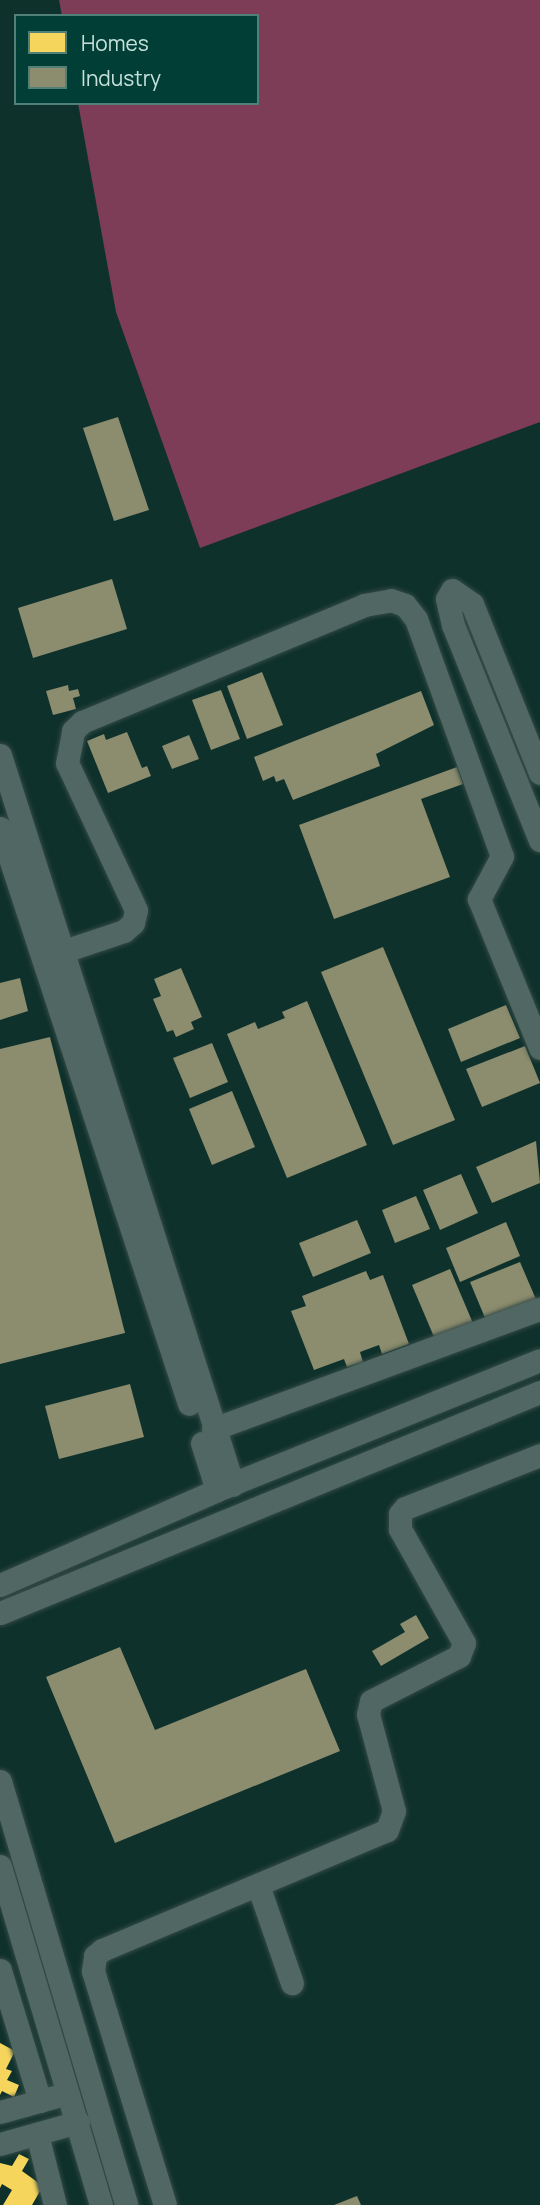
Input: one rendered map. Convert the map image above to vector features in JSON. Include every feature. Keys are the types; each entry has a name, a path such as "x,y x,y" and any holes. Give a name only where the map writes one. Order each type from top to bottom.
{"street":[{"path":"540,773 472,604 452,590 447,599 453,625 540,840"},
{"path":"53,955 124,931 133,923 136,910 67,763 73,731 82,722 352,610 391,600 405,605 416,619 502,856 479,899 540,1048"},
{"path":"0,755 53,955 225,1487"},
{"path":"0,828 53,955 213,1429 225,1487"},
{"path":"213,1429 540,1309"},
{"path":"0,1585 225,1487 540,1360"},
{"path":"0,1613 540,1392"},
{"path":"165,2205 93,1964 102,1950 387,1830 394,1811 369,1714 371,1701 463,1650 462,1637 400,1529 400,1514 405,1508 540,1455"},
{"path":"0,1781 126,2205"},
{"path":"0,1866 8,1922 46,2020 101,2205"},
{"path":"258,1885 292,1983"},
{"path":"8,1922 38,1910"},
{"path":"0,1969 40,2101"},
{"path":"17,2027 46,2020"},
{"path":"0,2112 67,2094"},
{"path":"0,2144 78,2122"},
{"path":"37,2134 55,2205"}],"shaded area":[{"path":"59,0 540,0 540,422 200,548 116,312 78,105 259,105 259,14 62,14"}],"building: Homes":[{"path":"0,2043 15,2051 6,2069 12,2071 7,2080 19,2085 14,2097 2,2091 0,2095"},
{"path":"19,2154 29,2159 22,2171 43,2186 32,2205 3,2205 12,2190 2,2184 0,2188 0,2163 12,2166"}],"building: Industry":[{"path":"118,417 149,510 114,521 83,428"},
{"path":"112,579 127,629 33,658 18,608"},
{"path":"262,672 283,725 247,739 227,686"},
{"path":"68,685 69,691 78,689 80,696 73,698 76,709 53,715 46,691"},
{"path":"221,690 240,739 211,750 192,700"},
{"path":"421,691 434,725 376,754 380,766 293,800 284,779 276,782 274,776 263,781 254,757"},
{"path":"127,732 142,768 147,766 151,776 108,793 87,741 104,734 106,740"},
{"path":"189,735 199,759 172,769 162,746"},
{"path":"457,767 463,784 421,799 450,877 334,919 299,825"},
{"path":"383,947 455,1120 393,1145 321,972"},
{"path":"181,968 202,1017 191,1022 194,1029 176,1037 173,1030 167,1032 153,999 161,996 154,979"},
{"path":"20,978 28,1011 0,1020 0,983"},
{"path":"307,1001 367,1145 287,1178 227,1034 255,1022 258,1029 285,1018 282,1012"},
{"path":"506,1005 520,1038 461,1062 448,1029"},
{"path":"50,1037 125,1333 0,1364 0,1049"},
{"path":"212,1043 228,1082 190,1098 173,1058"},
{"path":"525,1046 540,1083 482,1107 466,1069"},
{"path":"232,1091 255,1147 212,1165 189,1109"},
{"path":"536,1141 540,1183 492,1203 476,1167"},
{"path":"461,1174 478,1213 440,1230 423,1190"},
{"path":"416,1196 430,1229 395,1243 382,1210"},
{"path":"357,1220 371,1253 313,1277 299,1243"},
{"path":"506,1222 520,1256 460,1282 446,1248"},
{"path":"520,1262 538,1304 488,1325 470,1282"},
{"path":"450,1269 475,1328 437,1344 412,1285"},
{"path":"366,1271 370,1280 383,1275 409,1344 382,1354 379,1345 360,1352 363,1362 347,1367 344,1359 314,1370 291,1311 306,1306 302,1296"},
{"path":"130,1384 144,1437 59,1459 45,1406"},
{"path":"416,1615 429,1638 381,1666 372,1651 405,1632 400,1624"},
{"path":"120,1647 155,1730 306,1669 340,1751 115,1843 46,1677"},
{"path":"357,2196 361,2205 334,2205"}]}
